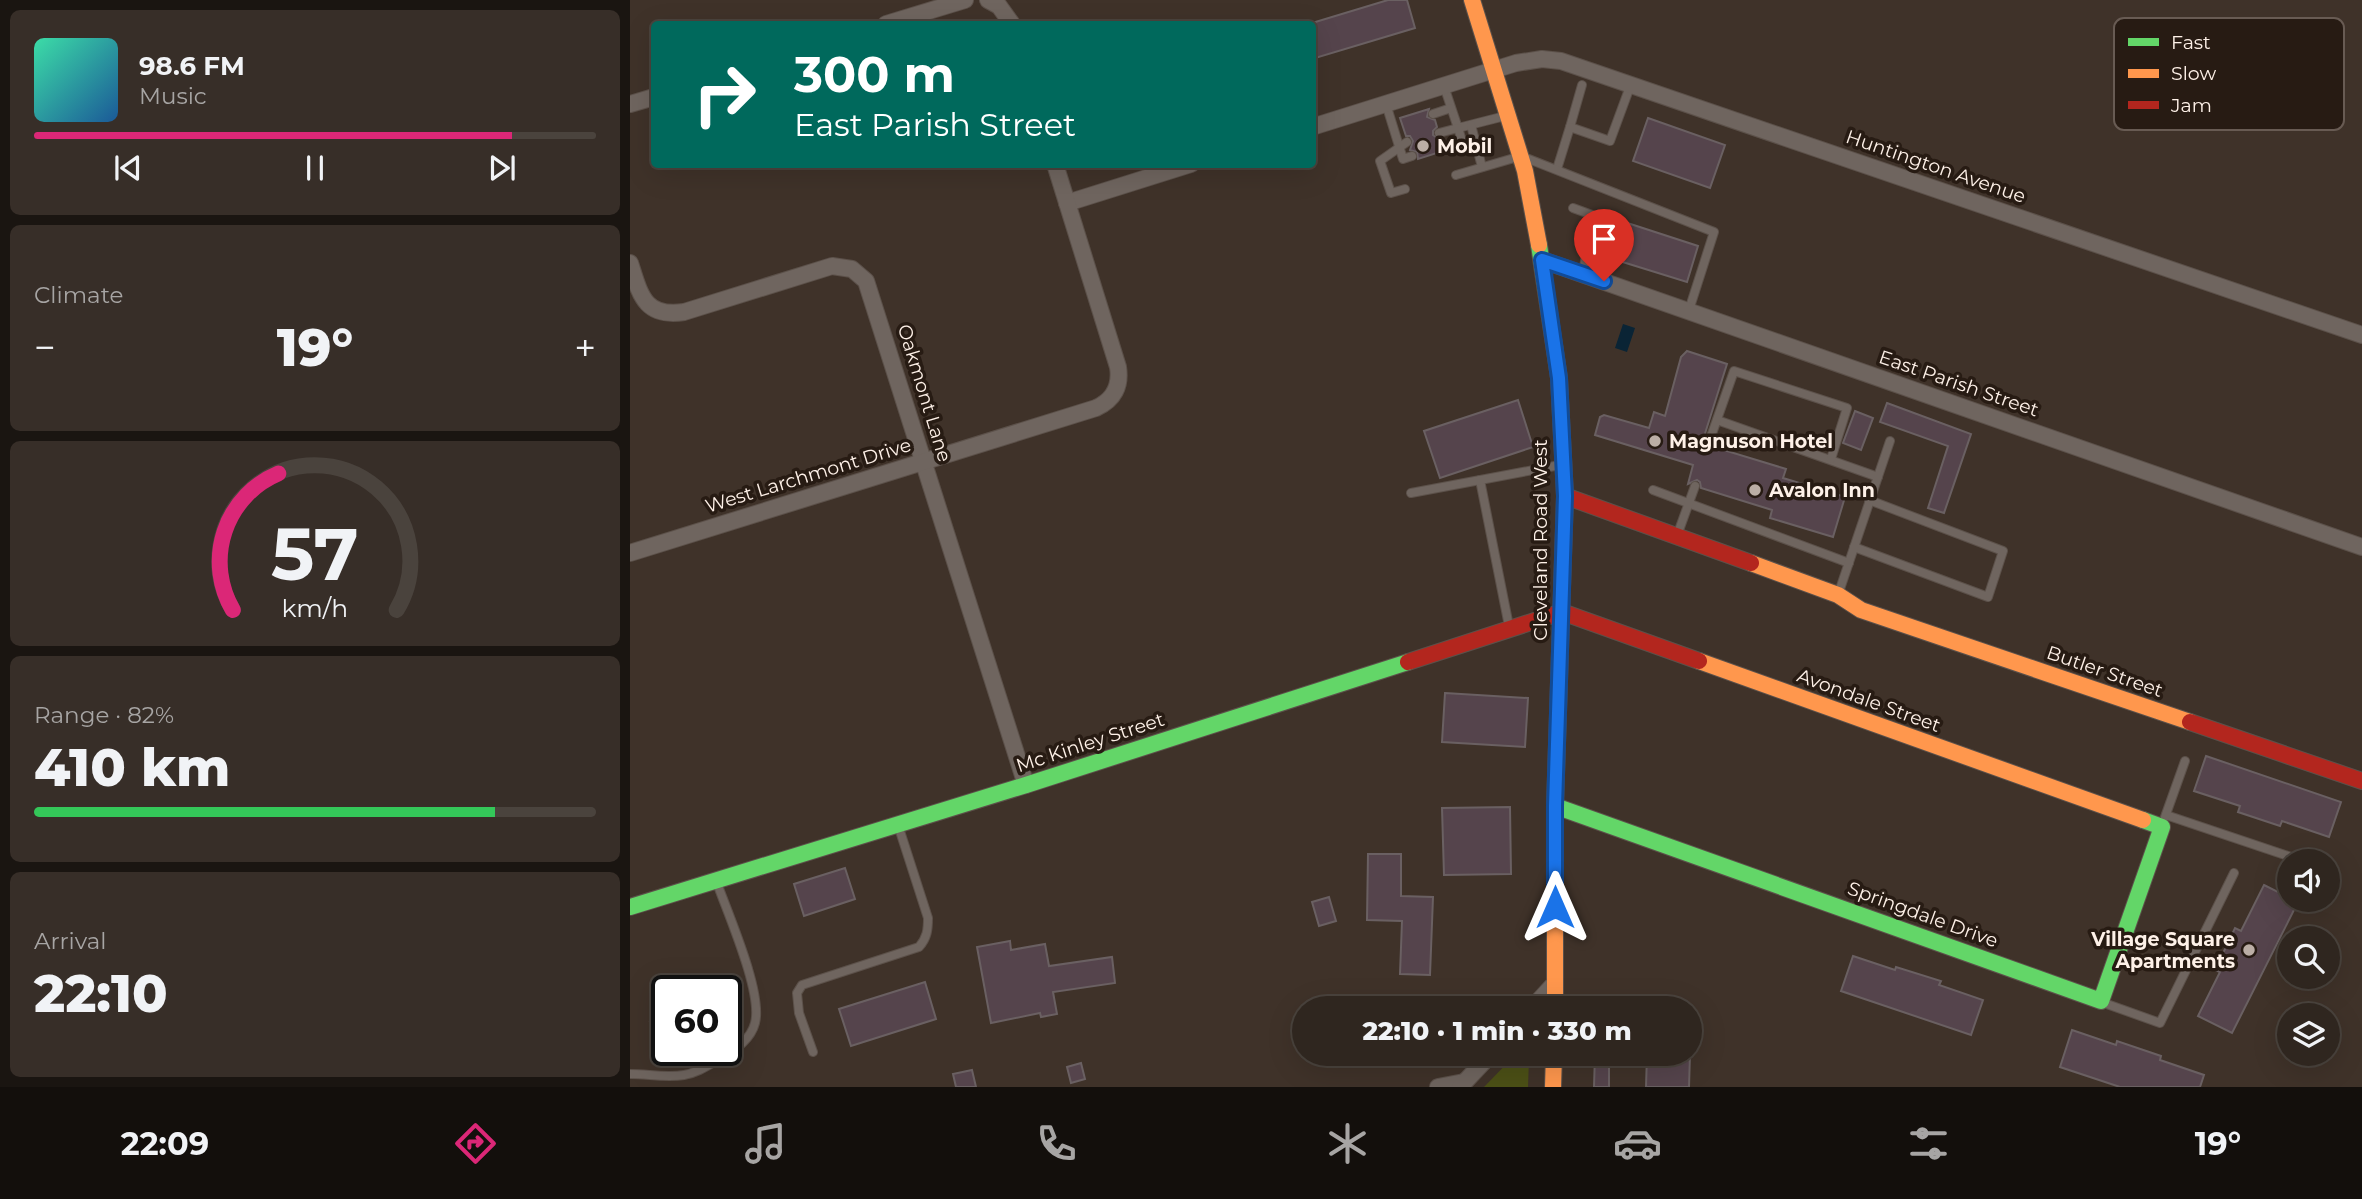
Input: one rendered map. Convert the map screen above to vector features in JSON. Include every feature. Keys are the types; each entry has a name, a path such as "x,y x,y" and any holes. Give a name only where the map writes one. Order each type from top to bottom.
{"street":[{"path":"897,21 965,0"},
{"name":"Cleveland Road West","path":"1472,0 1521,156 1542,260 1559,378 1565,496 1555,806 1555,996"},
{"path":"992,2 1005,12 1010,21"},
{"name":"Huntington Avenue","path":"1316,126 1493,70 1524,62 1552,60 1631,84 2362,335"},
{"path":"630,104 651,98"},
{"path":"1056,168 1067,203 1178,168"},
{"name":"West Larchmont Drive","path":"630,553 1097,408 1107,402 1115,394 1119,382 1118,368 1067,203"},
{"name":"East Parish Street","path":"1542,260 2362,547"},
{"name":"Oakmont Lane","path":"630,263 644,301 657,311 669,314 684,312 839,265 856,271 866,281 1026,785"},
{"name":"Butler Street","path":"1565,496 1838,595 1861,610 2362,781"},
{"name":"Butler Street","path":"1838,595 1865,595 2205,710"},
{"name":"Mc Kinley Street","path":"630,907 1026,785 1562,612"},
{"name":"Avondale Street","path":"1562,612 2164,821"},
{"name":"Springdale Drive","path":"1555,806 2101,1002"},
{"path":"2101,1002 2164,821"},
{"path":"1543,996 1555,983"},
{"path":"1438,1087 1462,1084 1479,1066"},
{"path":"1553,1087 1554,1066"}],"lane":[{"path":"1570,127 1610,141 1631,84"},
{"path":"1557,169 1582,85"},
{"path":"1442,146 1462,141 1444,86"},
{"path":"1385,104 1398,126 1399,146 1404,159 1412,156"},
{"path":"1433,114 1451,108"},
{"path":"1439,134 1508,115"},
{"path":"1471,125 1482,167"},
{"path":"1405,189 1391,193 1380,161 1408,142"},
{"path":"1456,175 1521,156 1714,232 1689,310"},
{"path":"1573,208 1592,215 1583,274"},
{"path":"1708,445 1734,371 1847,408 1831,459"},
{"path":"1717,419 1878,477"},
{"path":"1838,595 1890,441"},
{"path":"1411,493 1563,465"},
{"path":"1480,480 1510,629"},
{"path":"1677,536 1695,486"},
{"path":"1653,491 1849,563"},
{"path":"1854,547 1988,597 2003,551 1869,500"},
{"path":"2185,761 2164,821 2277,854"},
{"path":"813,1052 799,1013 797,993 802,985 919,947 925,941 928,918 898,825"},
{"path":"2101,1002 2160,1023 2234,873"},
{"path":"630,1074 666,1077 696,1072 736,1050 749,1037 756,1022 756,1003 746,964 716,880"}],"green space":[{"path":"1504,1066 1529,1066 1528,1087 1484,1087"}],"water":[{"path":"1623,324 1635,328 1627,352 1615,348"}],"building":[{"path":"1388,0 1407,0 1415,28 1316,58 1316,22"},
{"path":"1429,109 1427,117 1435,120 1437,127 1433,135 1440,140 1436,145 1440,152 1418,159 1417,152 1410,150 1413,141 1410,136 1406,136 1400,118"},
{"path":"1648,118 1725,145 1710,188 1633,161"},
{"path":"1609,217 1698,246 1687,282 1597,254"},
{"name":"Magnuson Hotel","path":"1687,351 1727,364 1702,443 1703,449 1709,451 1714,447 1786,469 1783,478 1845,497 1833,537 1770,518 1772,510 1701,488 1697,480 1688,484 1693,465 1595,435 1600,417 1604,415 1649,428 1654,412 1665,416 1681,357"},
{"path":"1518,400 1533,447 1440,478 1424,431"},
{"path":"1887,403 1971,434 1944,513 1928,508 1948,446 1880,422"},
{"path":"1855,411 1873,418 1861,450 1843,443"},
{"path":"1445,693 1528,698 1525,747 1442,742"},
{"path":"2206,756 2341,802 2329,837 2282,821 2280,826 2238,812 2240,806 2194,791"},
{"path":"1510,807 1511,874 1444,875 1442,808"},
{"path":"1368,854 1401,854 1401,896 1433,897 1430,975 1400,974 1402,921 1367,920"},
{"path":"845,868 855,899 804,916 794,884"},
{"name":"Village Square Apartments","path":"2264,885 2277,892 2277,912 2293,912 2286,926 2277,926 2277,944 2232,1033 2198,1016 2220,972 2215,970 2235,928 2241,931"},
{"path":"1329,897 1336,921 1319,926 1312,902"},
{"path":"1010,941 1011,950 1045,944 1049,966 1112,957 1115,983 1053,992 1057,1014 1041,1017 1040,1013 991,1023 977,947"},
{"path":"1853,956 1941,981 1939,985 1983,1000 1971,1035 1841,991"},
{"path":"925,982 936,1019 851,1046 839,1009"},
{"path":"2072,1030 2161,1056 2160,1060 2204,1075 2200,1087 2120,1087 2060,1067"},
{"path":"1081,1063 1085,1079 1071,1083 1067,1067"},
{"path":"1595,1066 1609,1066 1609,1087 1594,1087"},
{"path":"1647,1066 1690,1066 1689,1087 1646,1087"},
{"path":"972,1070 976,1087 956,1087 953,1074"}],"traffic: fast":[{"path":"1539,245 1559,378 1565,496 1555,806"},
{"path":"630,907 1026,785 1408,662"},
{"path":"1555,806 2101,1001 2162,827 2143,820"}],"traffic: slow":[{"path":"1472,0 1525,171 1539,245"},
{"path":"1751,563 1838,595 1861,610 2190,722"},
{"path":"1699,661 2143,820"},
{"path":"1555,806 1555,996"},
{"path":"1553,1087 1554,1066"}],"traffic: jam":[{"path":"1565,496 1751,563"},
{"path":"1408,662 1562,612 1699,661"},
{"path":"2190,722 2362,781"}],"place":[{"name":"Mobil","path":"1423,146"},
{"name":"Magnuson Hotel","path":"1655,441"},
{"name":"Avalon Inn","path":"1755,490"},
{"name":"Village Square Apartments","path":"2249,950"}],"route":[{"path":"1555,907 1555,806 1565,496 1559,378 1542,260 1604,281"}]}
